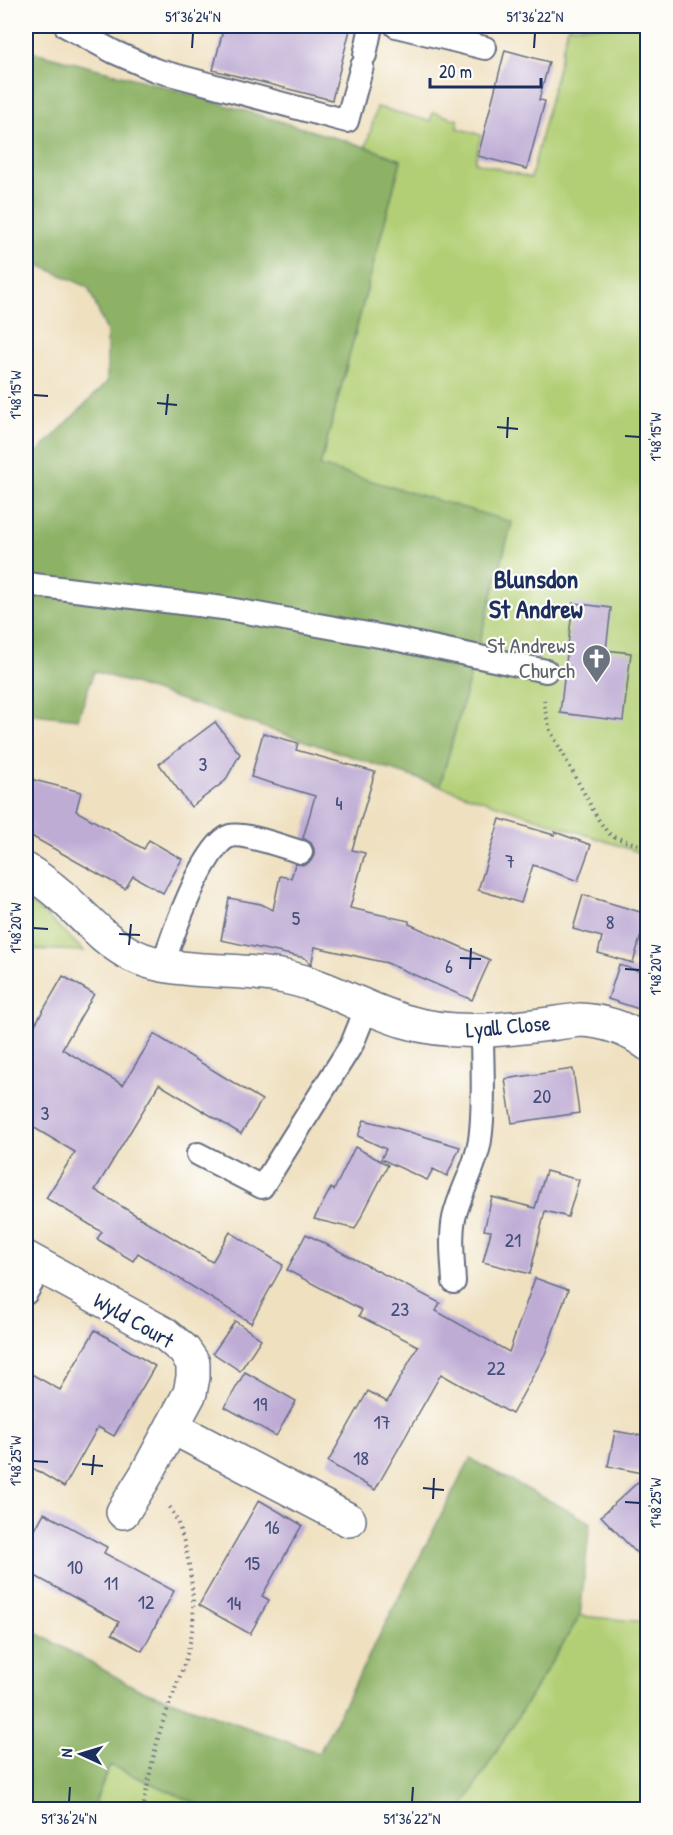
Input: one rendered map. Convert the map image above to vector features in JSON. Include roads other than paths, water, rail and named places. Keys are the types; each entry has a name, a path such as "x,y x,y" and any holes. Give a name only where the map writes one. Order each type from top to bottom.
{"street":[{"name":"Lyall Close","path":"26,870 51,887 107,939 121,949 146,961 163,965 304,981 367,1007 423,1026 467,1031 595,1020 627,1031 648,1044"},
{"name":"Wyld Court","path":"31,1273 165,1334 184,1350 193,1363 190,1393 146,1475 123,1512"},
{"path":"172,1427 349,1520"}],"lane":[{"path":"66,26 114,52 155,70 347,121 371,26"},
{"path":"396,26 485,48"},
{"path":"26,584 224,608 385,637 546,671"},
{"path":"163,965 173,934 206,859 219,842 230,836 244,836 301,852"},
{"path":"198,1154 262,1187 352,1044 367,1007"},
{"path":"454,1282 452,1235 454,1218 476,1163 480,1140 482,1030"}],"place":[{"name":"St Andrews Church","path":"596,684"}],"district":[{"name":"Blunsdon St Andrew","path":"536,594"}]}
